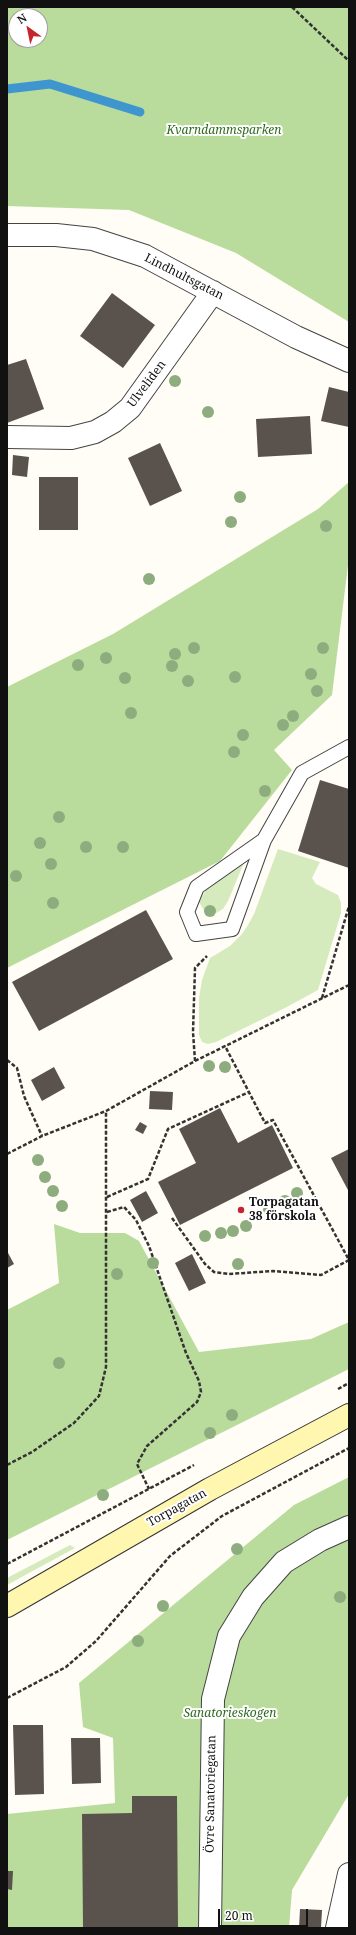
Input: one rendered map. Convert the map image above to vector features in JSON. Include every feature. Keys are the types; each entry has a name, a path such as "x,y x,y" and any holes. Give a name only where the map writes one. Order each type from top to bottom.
{"street":[{"name":"Lindhultsgatan","path":"7,235 56,235 93,240 145,256 296,337 349,361"},
{"name":"Ulveliden","path":"7,437 71,438 95,432 113,422 130,408 213,292"},
{"name":"Torpagatan","path":"7,1606 210,1489 349,1414"},
{"name":"Övre Sanatoriegatan","path":"210,1928 213,1699 229,1636 252,1597 284,1562 320,1540 349,1527"},
{"path":"337,1928 349,1874"}],"lane":[{"path":"264,840 197,887 187,912 196,934 232,929 264,840 302,773 349,747"}],"path":[{"path":"292,7 349,61"},
{"path":"322,999 349,906"},
{"path":"195,1061 192,1032 195,968 232,929"},
{"path":"7,1154 42,1136 106,1111 195,1061 349,985"},
{"path":"172,1218 205,1264 214,1272 229,1274 273,1271 321,1275 349,1260 273,1120 265,1123 225,1046"},
{"path":"7,1060 17,1068 26,1102 42,1136"},
{"path":"107,1197 148,1179 168,1129 249,1092"},
{"path":"7,1465 32,1452 74,1423 99,1396 106,1367 106,1111"},
{"path":"107,1212 124,1207 136,1220 149,1246 186,1353 199,1381 201,1392 197,1402 147,1446 138,1464 150,1488"},
{"path":"335,1390 349,1383"},
{"path":"7,1698 66,1667 96,1641 170,1556 222,1516 349,1448"},
{"path":"7,1564 198,1463"}],"green space":[{"name":"Kvarndammsparken","path":"7,7 349,7 349,322 236,253 129,210 7,206"},
{"path":"349,482 349,557 332,695 274,750 292,770 220,861 7,968 7,687 113,634 318,509"},
{"path":"278,849 320,862 312,878 316,884 338,895 341,903 341,913 318,990 216,1042 208,1044 202,1042 199,1035 199,998 202,980 210,958 230,946 242,934 248,925 254,914"},
{"path":"242,863 243,865 228,901 223,909 216,913 205,912 199,902 207,888"},
{"path":"54,1224 80,1233 125,1233 139,1241 199,1352 311,1339 349,1322 349,1369 7,1540 7,1310 59,1283"},
{"name":"Sanatorieskogen","path":"349,1477 349,1794 292,1890 289,1928 7,1928 7,1814 115,1803 113,1738 83,1727 79,1683 294,1505"},
{"path":"70,1545 75,1548 7,1585 7,1578"}],"building":[{"path":"112,293 155,325 123,368 80,336"},
{"path":"26,359 44,409 7,423 7,365"},
{"path":"329,387 349,392 349,427 321,421"},
{"path":"310,416 312,454 258,457 256,419"},
{"path":"160,443 182,491 150,506 128,458"},
{"path":"13,455 29,457 27,477 12,475"},
{"path":"39,477 78,477 78,530 39,530"},
{"path":"320,780 349,789 349,868 298,851"},
{"path":"146,910 173,959 39,1031 12,982"},
{"path":"54,1067 65,1088 42,1101 31,1080"},
{"path":"150,1091 173,1092 172,1110 149,1109"},
{"path":"220,1108 238,1143 272,1125 293,1168 180,1225 158,1182 196,1163 179,1129"},
{"path":"140,1122 147,1126 143,1134 135,1130"},
{"path":"349,1149 349,1192 331,1158"},
{"path":"146,1191 158,1213 142,1222 130,1200"},
{"path":"7,1251 14,1264 7,1268"},
{"path":"192,1254 206,1283 189,1291 175,1263"},
{"path":"13,1725 43,1725 44,1794 15,1795"},
{"path":"71,1738 100,1738 101,1783 72,1784"},
{"path":"132,1796 177,1796 178,1928 83,1928 82,1814 132,1813"},
{"path":"7,1871 13,1871 12,1890 7,1889"},
{"path":"300,1909 322,1910 321,1928 299,1928"}],"waterway":[{"path":"7,89 50,84 140,112"}],"place":[{"name":"Torpagatan 38 förskola","path":"241,1210"}]}
